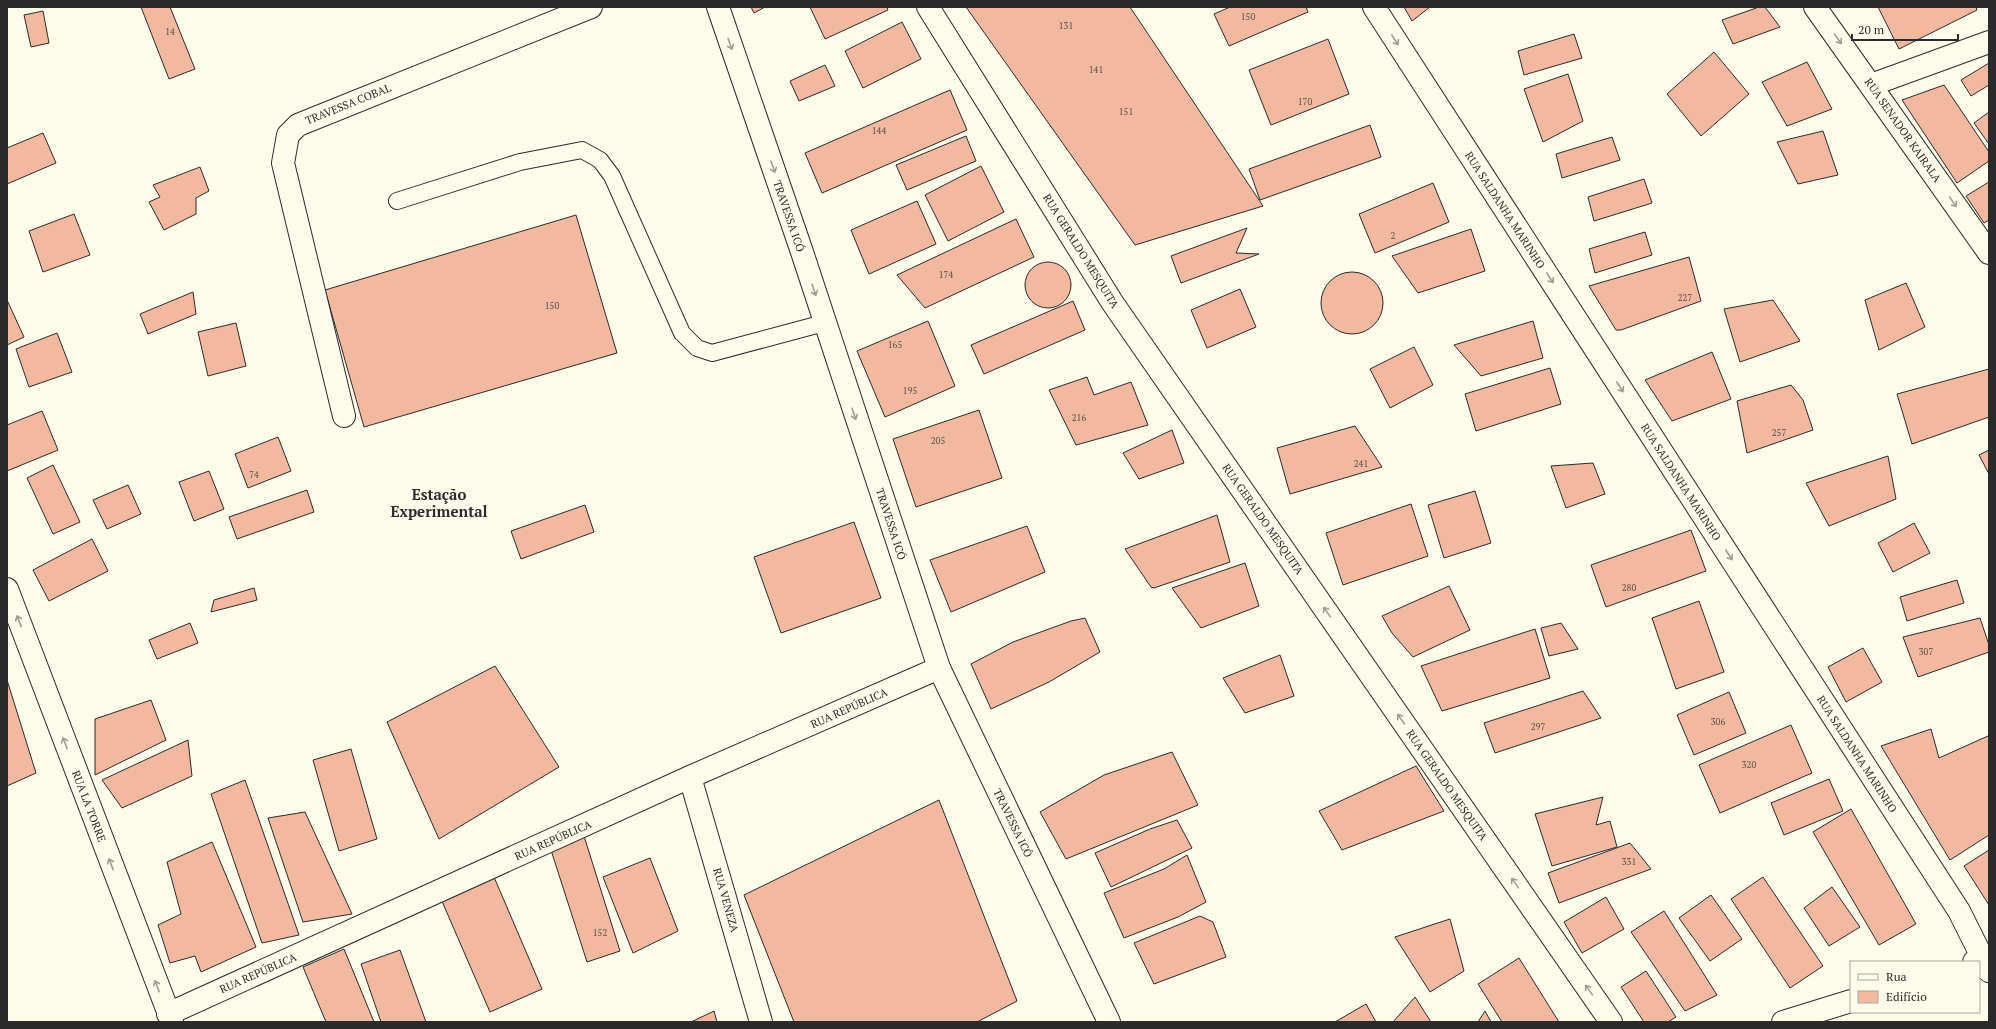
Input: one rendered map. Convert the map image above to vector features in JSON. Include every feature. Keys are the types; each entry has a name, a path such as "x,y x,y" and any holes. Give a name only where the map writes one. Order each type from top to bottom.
{"street":[{"name":"TRAVESSA COBAL","path":"344,416 283,163 288,135 298,125 591,7"},
{"name":"TRAVESSA ICÓ","path":"718,7 938,668 1109,1022"},
{"name":"RUA GERALDO MESQUITA","path":"928,7 1112,302 1611,1022"},
{"name":"RUA SALDANHA MARINHO","path":"1374,7 1959,911 1984,962"},
{"name":"RUA SENADOR KAIRALA","path":"1816,7 1989,253"},
{"path":"1871,85 1989,42"},
{"name":"RUA LA TORRE","path":"7,589 170,1018"},
{"name":"RUA REPÚBLICA","path":"170,1018 690,777 938,668"},
{"name":"RUA VENEZA","path":"690,777 761,1022"},
{"path":"1783,1022 1850,1001"}],"lane":[{"path":"397,201 520,162 582,150 600,160 612,176 682,333 697,348 712,353 824,323"}],"building":[{"path":"141,7 170,7 195,69 169,79"},
{"path":"751,7 765,7 754,13"},
{"path":"810,7 887,7 888,10 825,39"},
{"path":"966,7 1130,7 1263,206 1135,245"},
{"path":"1230,7 1306,7 1308,12 1229,46 1214,14"},
{"path":"1404,7 1430,7 1412,21"},
{"path":"1759,7 1765,7 1780,27 1733,44 1722,20"},
{"path":"1878,7 1976,7 1977,10 1899,49"},
{"path":"43,11 49,43 31,47 24,15"},
{"path":"902,22 921,59 863,88 845,51"},
{"path":"1574,34 1582,58 1524,75 1518,51"},
{"path":"1328,39 1349,94 1271,125 1249,70"},
{"path":"1714,52 1749,94 1701,136 1667,94"},
{"path":"1807,62 1832,109 1787,126 1762,82"},
{"path":"1989,63 1989,85 1971,96 1961,80"},
{"path":"825,65 835,86 799,101 790,81"},
{"path":"1568,74 1583,121 1543,142 1524,89"},
{"path":"1944,85 1989,152 1989,161 1957,183 1902,100"},
{"path":"950,90 967,130 822,193 805,153"},
{"path":"1989,112 1989,144 1974,123"},
{"path":"1370,125 1381,157 1260,200 1249,169"},
{"path":"1823,131 1838,175 1798,184 1777,142"},
{"path":"43,133 56,163 7,184 7,148"},
{"path":"966,136 976,161 907,190 896,165"},
{"path":"1612,137 1620,160 1562,178 1556,154"},
{"path":"981,166 1004,212 948,241 925,195"},
{"path":"200,167 209,191 196,198 196,214 164,230 149,202 160,197 153,185"},
{"path":"1644,179 1652,203 1594,221 1588,197"},
{"path":"1989,182 1989,220 1984,223 1966,196"},
{"path":"1433,183 1449,222 1375,253 1359,214"},
{"path":"917,201 936,244 869,274 851,230"},
{"path":"74,214 90,255 43,272 29,231"},
{"path":"576,215 617,353 364,427 325,290"},
{"path":"1016,219 1034,257 925,308 897,275"},
{"path":"1247,228 1236,253 1259,254 1181,283 1171,256"},
{"path":"1471,229 1485,271 1418,293 1392,256"},
{"path":"1645,232 1652,255 1595,273 1589,249"},
{"path":"1689,257 1701,301 1621,330 1616,330 1589,286"},
{"path":"1053,262 1065,268 1070,276 1070,294 1065,302 1057,307 1043,308 1031,302 1026,294 1025,280 1031,268 1039,263"},
{"path":"1352,272 1369,277 1374,281 1378,286 1383,303 1378,320 1374,325 1369,329 1352,334 1335,329 1330,325 1326,320 1321,303 1326,286 1330,281 1335,277"},
{"path":"1906,283 1925,327 1879,350 1865,300"},
{"path":"1240,289 1256,327 1207,348 1191,310"},
{"path":"193,292 196,314 148,334 140,314"},
{"path":"7,300 24,337 7,345"},
{"path":"1773,300 1800,341 1740,362 1724,309"},
{"path":"1073,301 1085,330 984,374 971,345"},
{"path":"928,321 955,386 885,417 857,351"},
{"path":"1533,321 1543,358 1481,376 1454,345"},
{"path":"236,323 246,366 208,376 198,332"},
{"path":"57,333 72,372 29,387 16,349"},
{"path":"1414,347 1433,385 1390,408 1370,369"},
{"path":"1712,352 1731,399 1672,421 1645,380"},
{"path":"1550,368 1561,404 1476,431 1465,394"},
{"path":"1989,369 1989,417 1912,444 1897,394"},
{"path":"1087,377 1094,395 1131,382 1148,425 1076,445 1049,390"},
{"path":"1791,385 1803,400 1813,430 1747,453 1737,401"},
{"path":"979,410 1002,478 916,507 893,439"},
{"path":"42,411 58,450 7,471 7,425"},
{"path":"1355,426 1382,467 1290,494 1277,448"},
{"path":"1172,430 1184,463 1139,479 1123,453"},
{"path":"278,437 291,471 248,488 235,454"},
{"path":"1989,450 1989,474 1979,455"},
{"path":"1888,456 1896,499 1829,526 1806,483"},
{"path":"1593,463 1605,494 1566,508 1551,466"},
{"path":"53,465 80,522 53,534 27,478"},
{"path":"209,471 224,509 194,521 179,482"},
{"path":"128,485 141,514 107,529 93,500"},
{"path":"307,490 314,512 237,539 229,517"},
{"path":"1475,491 1491,543 1444,558 1428,505"},
{"path":"1411,504 1428,556 1343,585 1326,533"},
{"path":"585,505 594,532 521,559 511,531"},
{"path":"1217,515 1230,562 1154,588 1151,587 1125,549"},
{"path":"854,522 881,598 781,633 754,557"},
{"path":"1914,523 1930,553 1893,572 1878,543"},
{"path":"1027,526 1045,572 951,612 930,560"},
{"path":"1691,530 1706,571 1606,607 1591,565"},
{"path":"92,539 108,571 49,601 33,570"},
{"path":"1245,563 1259,606 1201,628 1172,588"},
{"path":"1957,580 1964,603 1907,621 1900,597"},
{"path":"1449,586 1470,630 1413,657 1392,633 1382,616"},
{"path":"254,588 257,600 211,612 214,600"},
{"path":"1699,601 1724,672 1676,689 1652,618"},
{"path":"1085,618 1100,652 1049,682 991,709 971,664 1013,642 1071,621"},
{"path":"1980,618 1989,645 1989,652 1918,677 1903,637"},
{"path":"190,623 198,643 157,659 149,640"},
{"path":"1561,623 1578,649 1549,656 1541,628"},
{"path":"1535,629 1550,678 1442,711 1421,666"},
{"path":"1863,648 1882,682 1846,702 1828,667"},
{"path":"1280,655 1294,696 1245,713 1223,678"},
{"path":"495,666 559,767 439,839 387,722"},
{"path":"7,680 36,773 7,786"},
{"path":"1583,691 1601,718 1495,753 1484,723"},
{"path":"1729,692 1746,733 1694,755 1677,715"},
{"path":"151,700 166,740 95,775 95,719"},
{"path":"1791,725 1812,773 1720,813 1699,765"},
{"path":"1931,729 1939,758 1988,736 1989,737 1989,835 1950,860 1881,746"},
{"path":"188,740 192,776 122,808 102,780"},
{"path":"351,749 377,839 339,851 313,760"},
{"path":"1172,752 1198,805 1066,859 1040,812 1104,775"},
{"path":"1416,766 1444,811 1342,850 1319,811"},
{"path":"1829,779 1843,811 1784,835 1771,803"},
{"path":"245,780 299,935 262,943 211,794"},
{"path":"1603,797 1596,825 1610,821 1617,847 1552,866 1535,814"},
{"path":"939,800 1017,1001 977,1022 794,1022 744,895"},
{"path":"1851,809 1916,924 1879,945 1813,832"},
{"path":"305,812 352,914 303,922 268,818"},
{"path":"1177,820 1192,848 1111,887 1095,853 1150,829"},
{"path":"584,836 620,951 587,962 550,847"},
{"path":"212,842 256,947 201,972 195,956 170,963 158,925 181,914 167,862"},
{"path":"1630,843 1651,869 1559,903 1548,873"},
{"path":"1989,850 1989,905 1964,866"},
{"path":"1187,855 1206,902 1178,917 1124,938 1104,893 1164,869"},
{"path":"650,858 678,931 633,953 603,877"},
{"path":"494,877 542,989 490,1012 441,899"},
{"path":"1763,877 1823,966 1790,988 1731,899"},
{"path":"1832,887 1860,927 1829,946 1804,908"},
{"path":"1711,895 1742,939 1710,961 1679,918"},
{"path":"1606,897 1624,929 1582,953 1564,922"},
{"path":"1664,911 1717,995 1685,1011 1631,932"},
{"path":"1200,916 1213,922 1226,957 1154,984 1134,943"},
{"path":"1450,919 1464,971 1430,992 1395,937"},
{"path":"344,949 374,1022 326,1022 303,967"},
{"path":"400,950 426,1022 381,1022 361,964"},
{"path":"1519,958 1559,1022 1502,1022 1478,984"},
{"path":"1646,971 1676,1017 1668,1022 1644,1022 1621,987"},
{"path":"1415,997 1431,1022 1393,1022"},
{"path":"1366,1004 1376,1022 1335,1022"},
{"path":"714,1011 717,1022 691,1022"},
{"path":"1485,1011 1491,1022 1478,1022"}],"district":[{"name":"Estação Experimental","path":"439,504"}]}
